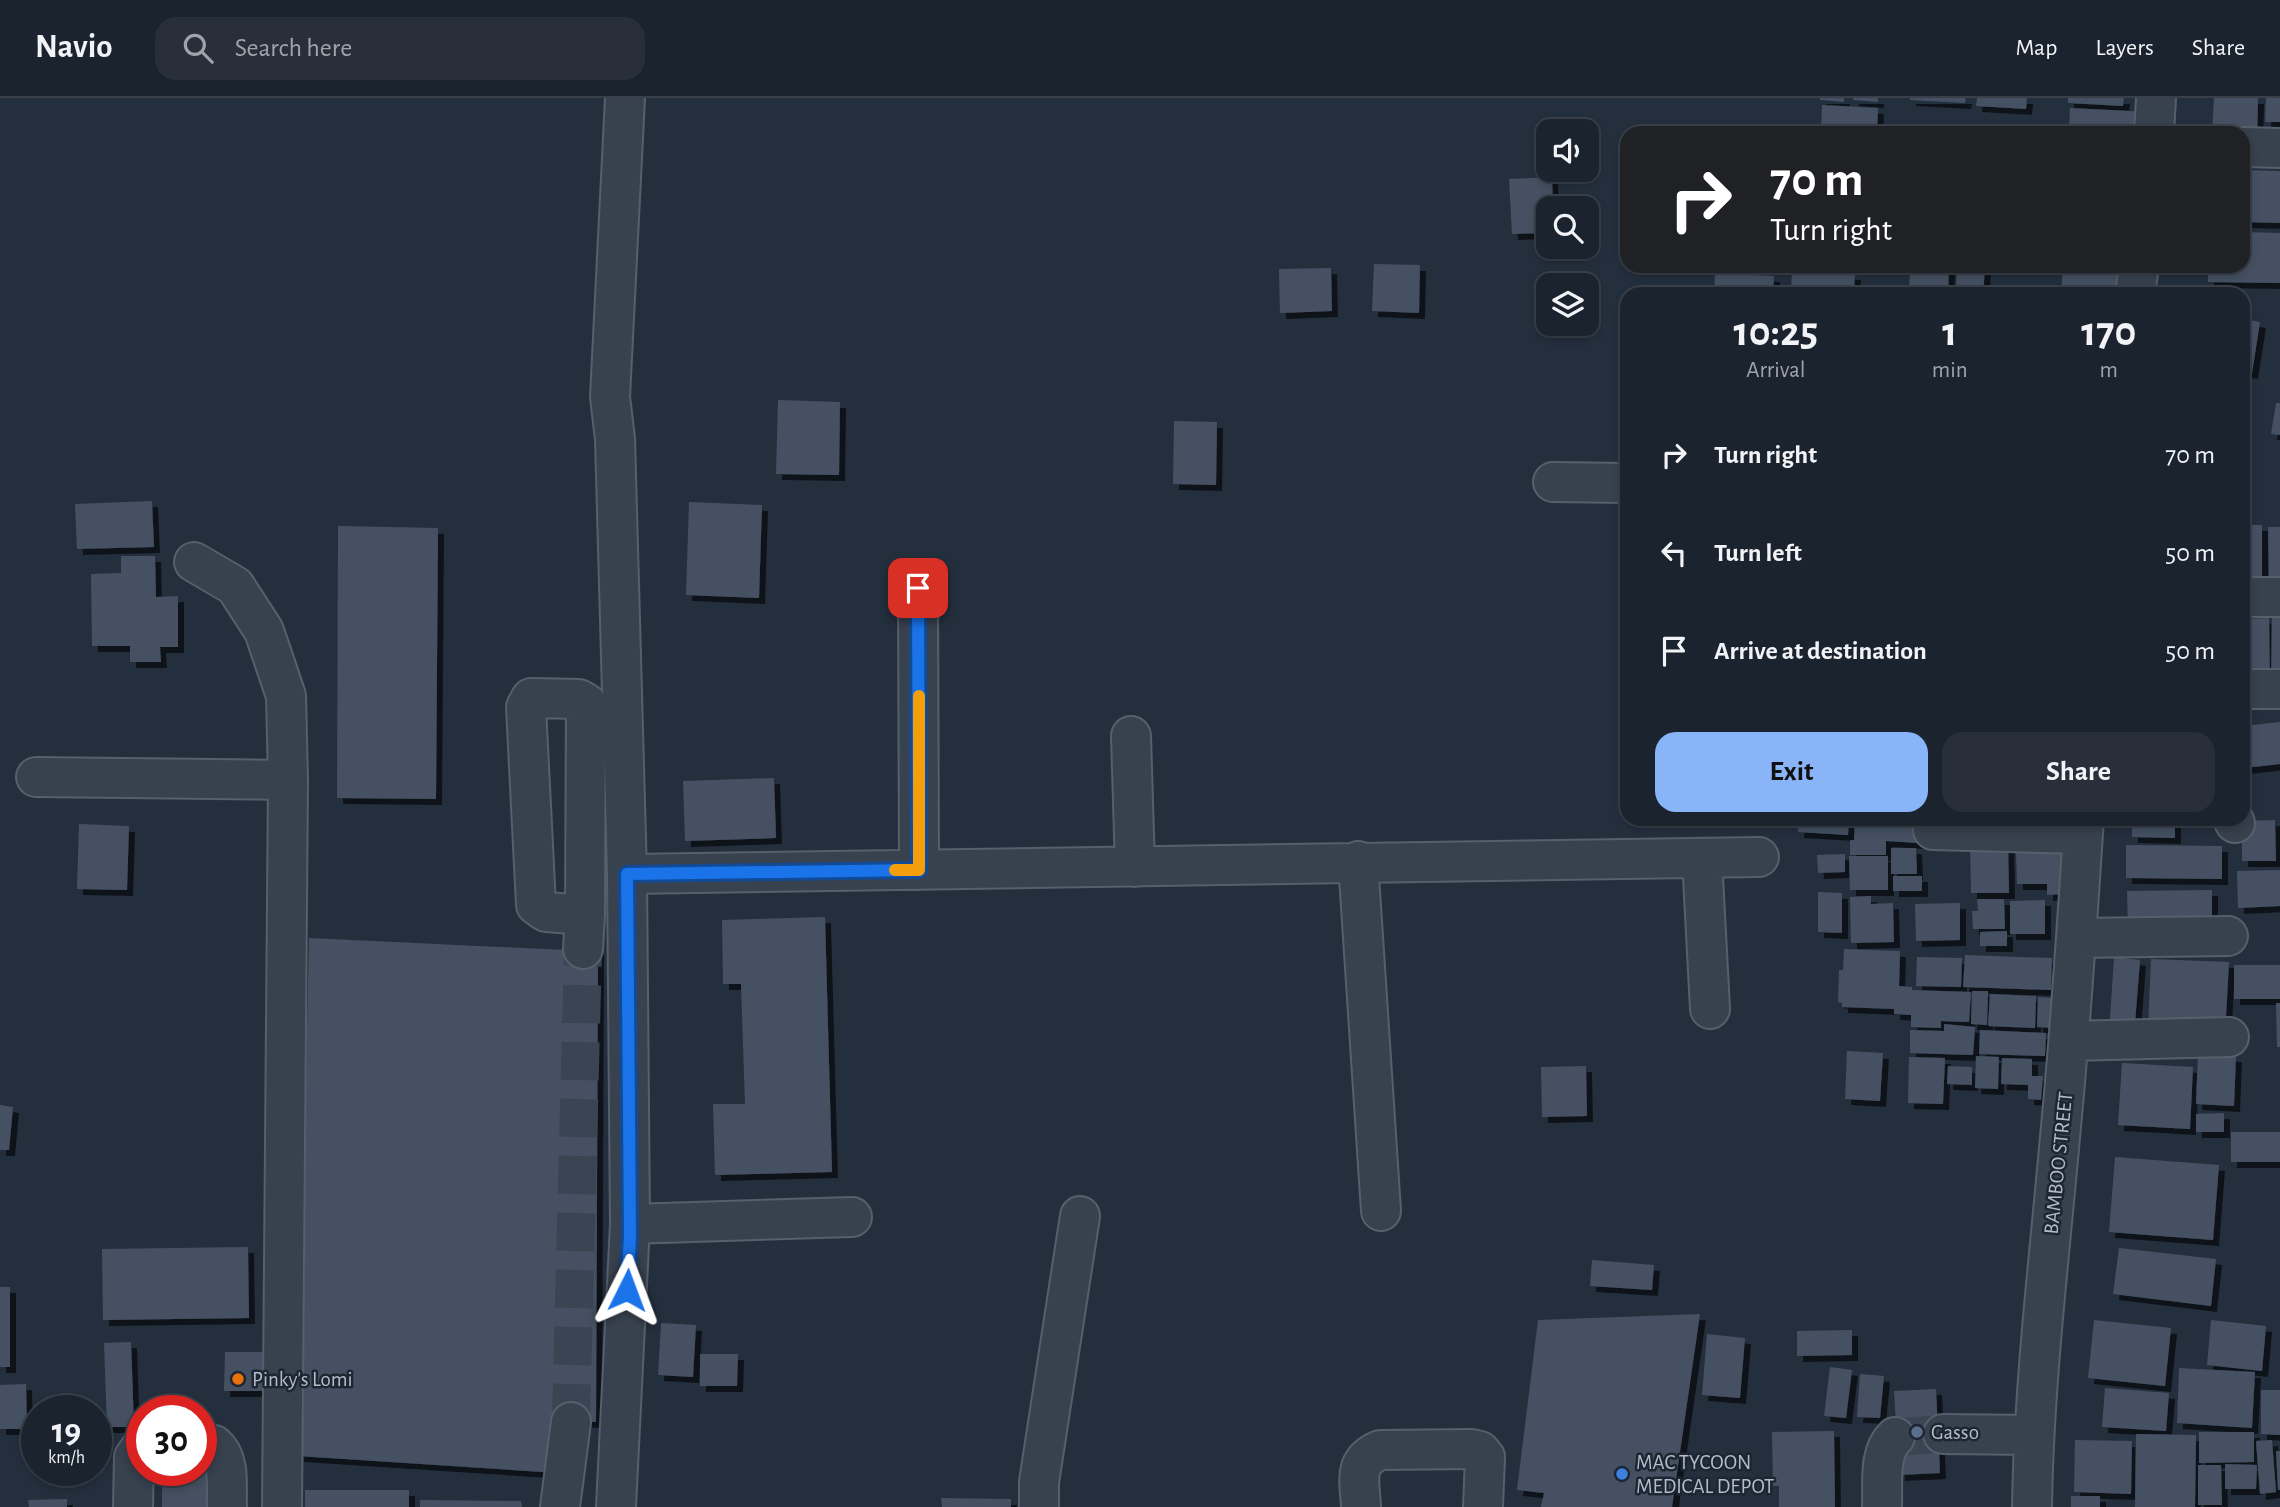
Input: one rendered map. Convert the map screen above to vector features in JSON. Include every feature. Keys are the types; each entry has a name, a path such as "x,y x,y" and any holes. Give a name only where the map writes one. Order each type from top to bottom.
{"street":[{"path":"616,1507 630,1224 627,874 615,439 610,397 625,98"},
{"path":"2154,126 2155,98"},
{"path":"2250,147 2280,148"},
{"path":"1553,482 1620,483"},
{"path":"194,562 235,586 264,631 286,696 289,780 282,1507"},
{"path":"918,588 919,870"},
{"path":"2250,597 2280,597"},
{"path":"2250,689 2280,689"},
{"path":"531,698 579,699 586,703 584,932 536,905 526,707 531,698"},
{"path":"1130,736 1135,867"},
{"path":"36,777 289,780"},
{"path":"1933,830 2083,827"},
{"name":"BAMBOO STREET","path":"2032,1507 2033,1435 2069,1041 2083,827"},
{"path":"627,874 1759,856"},
{"path":"1702,858 1710,1009"},
{"path":"1358,861 1381,1210"},
{"path":"2076,938 2228,936"},
{"path":"2069,1041 2229,1037"},
{"path":"1039,1507 1039,1482 1080,1216"},
{"path":"630,1224 852,1217"},
{"path":"560,1507 571,1422"},
{"path":"1943,1434 2033,1435"},
{"path":"1882,1507 1885,1454 1888,1444 1895,1437"},
{"path":"217,1447 225,1459 227,1507"},
{"path":"1361,1507 1360,1466 1367,1456 1380,1450 1472,1448 1485,1457 1483,1507"},
{"path":"133,1486 133,1507"}],"building":[{"path":"1844,98 1844,102 1820,100"},
{"path":"1878,98 1878,102 1853,100"},
{"path":"1910,98 1966,98 1965,103"},
{"path":"1977,98 2027,98 2026,109 1976,106"},
{"path":"2068,98 2124,98 2123,106 2068,103"},
{"path":"2214,98 2258,98 2257,141 2250,137 2250,126 2212,126"},
{"path":"2266,98 2280,98 2280,122 2265,122"},
{"path":"1822,105 1878,108 1877,126 1821,126"},
{"path":"2070,108 2149,112 2148,126 2069,126"},
{"path":"2250,170 2280,171 2280,223 2250,222"},
{"path":"1536,178 1536,182 1552,182 1553,196 1536,196 1536,233 1512,234 1509,179"},
{"path":"2250,232 2280,233 2280,283 2208,282 2208,273 2250,273"},
{"path":"1374,264 1420,265 1419,313 1372,311"},
{"path":"1331,268 1332,311 1280,313 1279,269"},
{"path":"1715,273 1774,276 1773,287 1714,287"},
{"path":"1792,273 1855,274 1854,287 1791,287"},
{"path":"1910,273 1949,273 1948,287 1909,287"},
{"path":"1957,273 1985,273 1984,287 1956,287"},
{"path":"2062,273 2119,273 2118,287 2062,287"},
{"path":"2250,320 2260,322 2250,373"},
{"path":"778,400 840,402 839,475 776,474"},
{"path":"2276,403 2280,403 2280,435 2271,434"},
{"path":"1174,421 1217,422 1216,485 1173,484"},
{"path":"152,501 154,547 77,549 75,504"},
{"path":"689,502 762,505 759,598 686,595"},
{"path":"2250,525 2262,525 2262,578 2250,578"},
{"path":"338,526 438,528 436,799 337,798"},
{"path":"2268,527 2280,527 2280,578 2269,578"},
{"path":"121,556 155,556 156,597 178,596 178,647 160,647 161,662 130,662 130,646 92,646 91,574 121,573"},
{"path":"2272,612 2280,612 2280,685 2271,685"},
{"path":"2269,618 2270,684 2250,685 2250,619"},
{"path":"2280,722 2280,764 2250,767 2250,725"},
{"path":"774,778 776,838 685,841 683,781"},
{"path":"2275,820 2276,861 2242,861 2242,826 2250,826 2250,821"},
{"path":"79,824 129,826 127,890 77,889"},
{"path":"1798,826 1849,826 1848,835 1798,832"},
{"path":"1855,826 1920,826 1919,843 1886,841 1886,855 1850,855 1850,840 1854,840"},
{"path":"2132,826 2175,826 2175,838 2132,837"},
{"path":"2008,840 2009,893 1971,893 1970,841"},
{"path":"2126,845 2222,846 2222,879 2126,878"},
{"path":"2066,847 2067,894 2047,895 2047,884 2017,884 2016,852 2046,852"},
{"path":"1891,848 1916,848 1917,874 1891,874"},
{"path":"1845,854 1845,872 1818,873 1817,855"},
{"path":"1849,856 1888,856 1888,890 1850,890"},
{"path":"2280,870 2280,906 2238,908 2237,871"},
{"path":"1893,876 1922,876 1922,891 1893,891"},
{"path":"2212,890 2212,926 2128,927 2127,891"},
{"path":"1818,892 1842,893 1842,933 1818,932"},
{"path":"1871,896 1871,904 1893,903 1894,942 1851,943 1850,897"},
{"path":"1977,899 2004,899 2005,929 1973,929 1972,911 1978,911"},
{"path":"2045,900 2045,934 2010,934 2010,901"},
{"path":"1960,903 1960,940 1916,941 1915,904"},
{"path":"825,917 832,1172 715,1175 713,1104 745,1104 741,984 723,984 722,920"},
{"path":"2007,931 2007,946 1980,946 1980,932"},
{"path":"309,938 566,950 598,949 596,1422 561,1421 558,1473 298,1456"},
{"path":"1844,949 1900,951 1899,986 1912,987 1912,990 1971,992 1969,1022 1941,1021 1941,1028 1911,1027 1911,1015 1894,1014 1894,1009 1842,1007 1842,1003 1838,1002 1839,970 1843,970"},
{"path":"1965,955 2052,958 2051,990 1963,987"},
{"path":"1917,957 1962,958 1961,987 1916,986"},
{"path":"2114,957 2140,960 2134,1036 2109,1034"},
{"path":"2151,959 2229,962 2225,1035 2148,1031"},
{"path":"2234,965 2280,965 2280,999 2234,999"},
{"path":"1972,991 1988,991 1987,1025 1971,1024"},
{"path":"1990,994 2036,996 2035,1028 1988,1026"},
{"path":"2038,997 2054,998 2053,1028 2037,1027"},
{"path":"2276,1003 2280,1003 2280,1047 2277,1047"},
{"path":"1944,1024 1975,1027 1973,1055 1910,1053 1910,1030 1944,1031"},
{"path":"1980,1030 2046,1033 2045,1056 1979,1054"},
{"path":"1847,1051 1883,1053 1880,1101 1845,1099"},
{"path":"2198,1054 2236,1056 2234,1106 2196,1104"},
{"path":"1976,1056 1999,1057 1998,1089 1975,1088"},
{"path":"1909,1057 1945,1058 1943,1104 1908,1103"},
{"path":"2002,1058 2032,1059 2032,1076 2043,1076 2041,1100 2028,1099 2028,1085 2001,1084"},
{"path":"2122,1063 2193,1067 2190,1129 2118,1125"},
{"path":"1586,1066 1587,1116 1542,1117 1541,1067"},
{"path":"1948,1066 1972,1067 1972,1085 1947,1084"},
{"path":"0,1105 13,1107 9,1150 0,1150"},
{"path":"2224,1113 2224,1132 2196,1132 2196,1114"},
{"path":"2231,1132 2280,1132 2280,1162 2231,1162"},
{"path":"2115,1157 2219,1165 2213,1240 2109,1232"},
{"path":"248,1247 249,1318 103,1320 102,1249"},
{"path":"2119,1248 2216,1259 2211,1306 2113,1294"},
{"path":"1592,1260 1654,1265 1652,1290 1590,1286"},
{"path":"0,1287 10,1287 10,1367 0,1367"},
{"path":"1700,1314 1672,1507 1541,1507 1544,1493 1517,1490 1538,1320"},
{"path":"2094,1320 2171,1328 2165,1386 2088,1378"},
{"path":"2211,1320 2266,1326 2262,1371 2207,1365"},
{"path":"661,1323 696,1325 693,1377 658,1375"},
{"path":"1852,1330 1852,1355 1797,1356 1797,1331"},
{"path":"1707,1334 1745,1338 1740,1398 1702,1395"},
{"path":"131,1342 133,1395 126,1395 126,1427 112,1427 112,1395 106,1395 104,1343"},
{"path":"225,1352 268,1352 268,1391 224,1391"},
{"path":"700,1354 738,1354 737,1386 700,1386"},
{"path":"1830,1367 1852,1370 1846,1418 1824,1416"},
{"path":"2179,1368 2255,1372 2252,1428 2177,1423"},
{"path":"1860,1374 1884,1376 1880,1418 1857,1417"},
{"path":"26,1384 26,1395 21,1395 21,1429 0,1429 0,1385"},
{"path":"2105,1388 2169,1393 2166,1431 2102,1427"},
{"name":"Gasso","path":"1936,1389 1940,1473 1899,1475 1894,1391"},
{"path":"2261,1390 2280,1390 2280,1435 2261,1434"},
{"path":"1834,1431 1835,1507 1779,1507 1779,1486 1773,1486 1772,1432"},
{"path":"2199,1432 2254,1432 2254,1462 2199,1463"},
{"path":"2136,1434 2196,1435 2195,1507 2135,1507"},
{"path":"2075,1440 2132,1441 2131,1494 2074,1492"},
{"path":"2272,1440 2276,1492 2260,1494 2256,1441"},
{"path":"2276,1451 2280,1451 2280,1490 2278,1490"},
{"path":"2225,1464 2257,1465 2256,1489 2225,1489"},
{"path":"2198,1465 2221,1465 2222,1505 2198,1505"},
{"path":"162,1486 207,1486 207,1507 162,1507"},
{"path":"305,1490 409,1490 409,1507 305,1507"},
{"path":"2071,1496 2100,1496 2100,1507 2071,1507"},
{"path":"941,1498 1011,1499 1011,1507 942,1507"},
{"path":"67,1499 67,1507 29,1507 28,1500"},
{"path":"420,1500 521,1501 522,1507 420,1507"}],"tunnel":[{"path":"571,1422 583,949"},
{"path":"1895,1437 1943,1434"}],"slow traffic":[{"path":"895,870 919,870 919,696"}],"place":[{"name":"Pinky's Lomi","path":"238,1379"},
{"name":"Gasso","path":"1917,1432"},
{"name":"MAC TYCOON MEDICAL DEPOT","path":"1622,1474"}],"route":[{"path":"627,1290 630,1236 627,874 919,870 918,588"}]}
